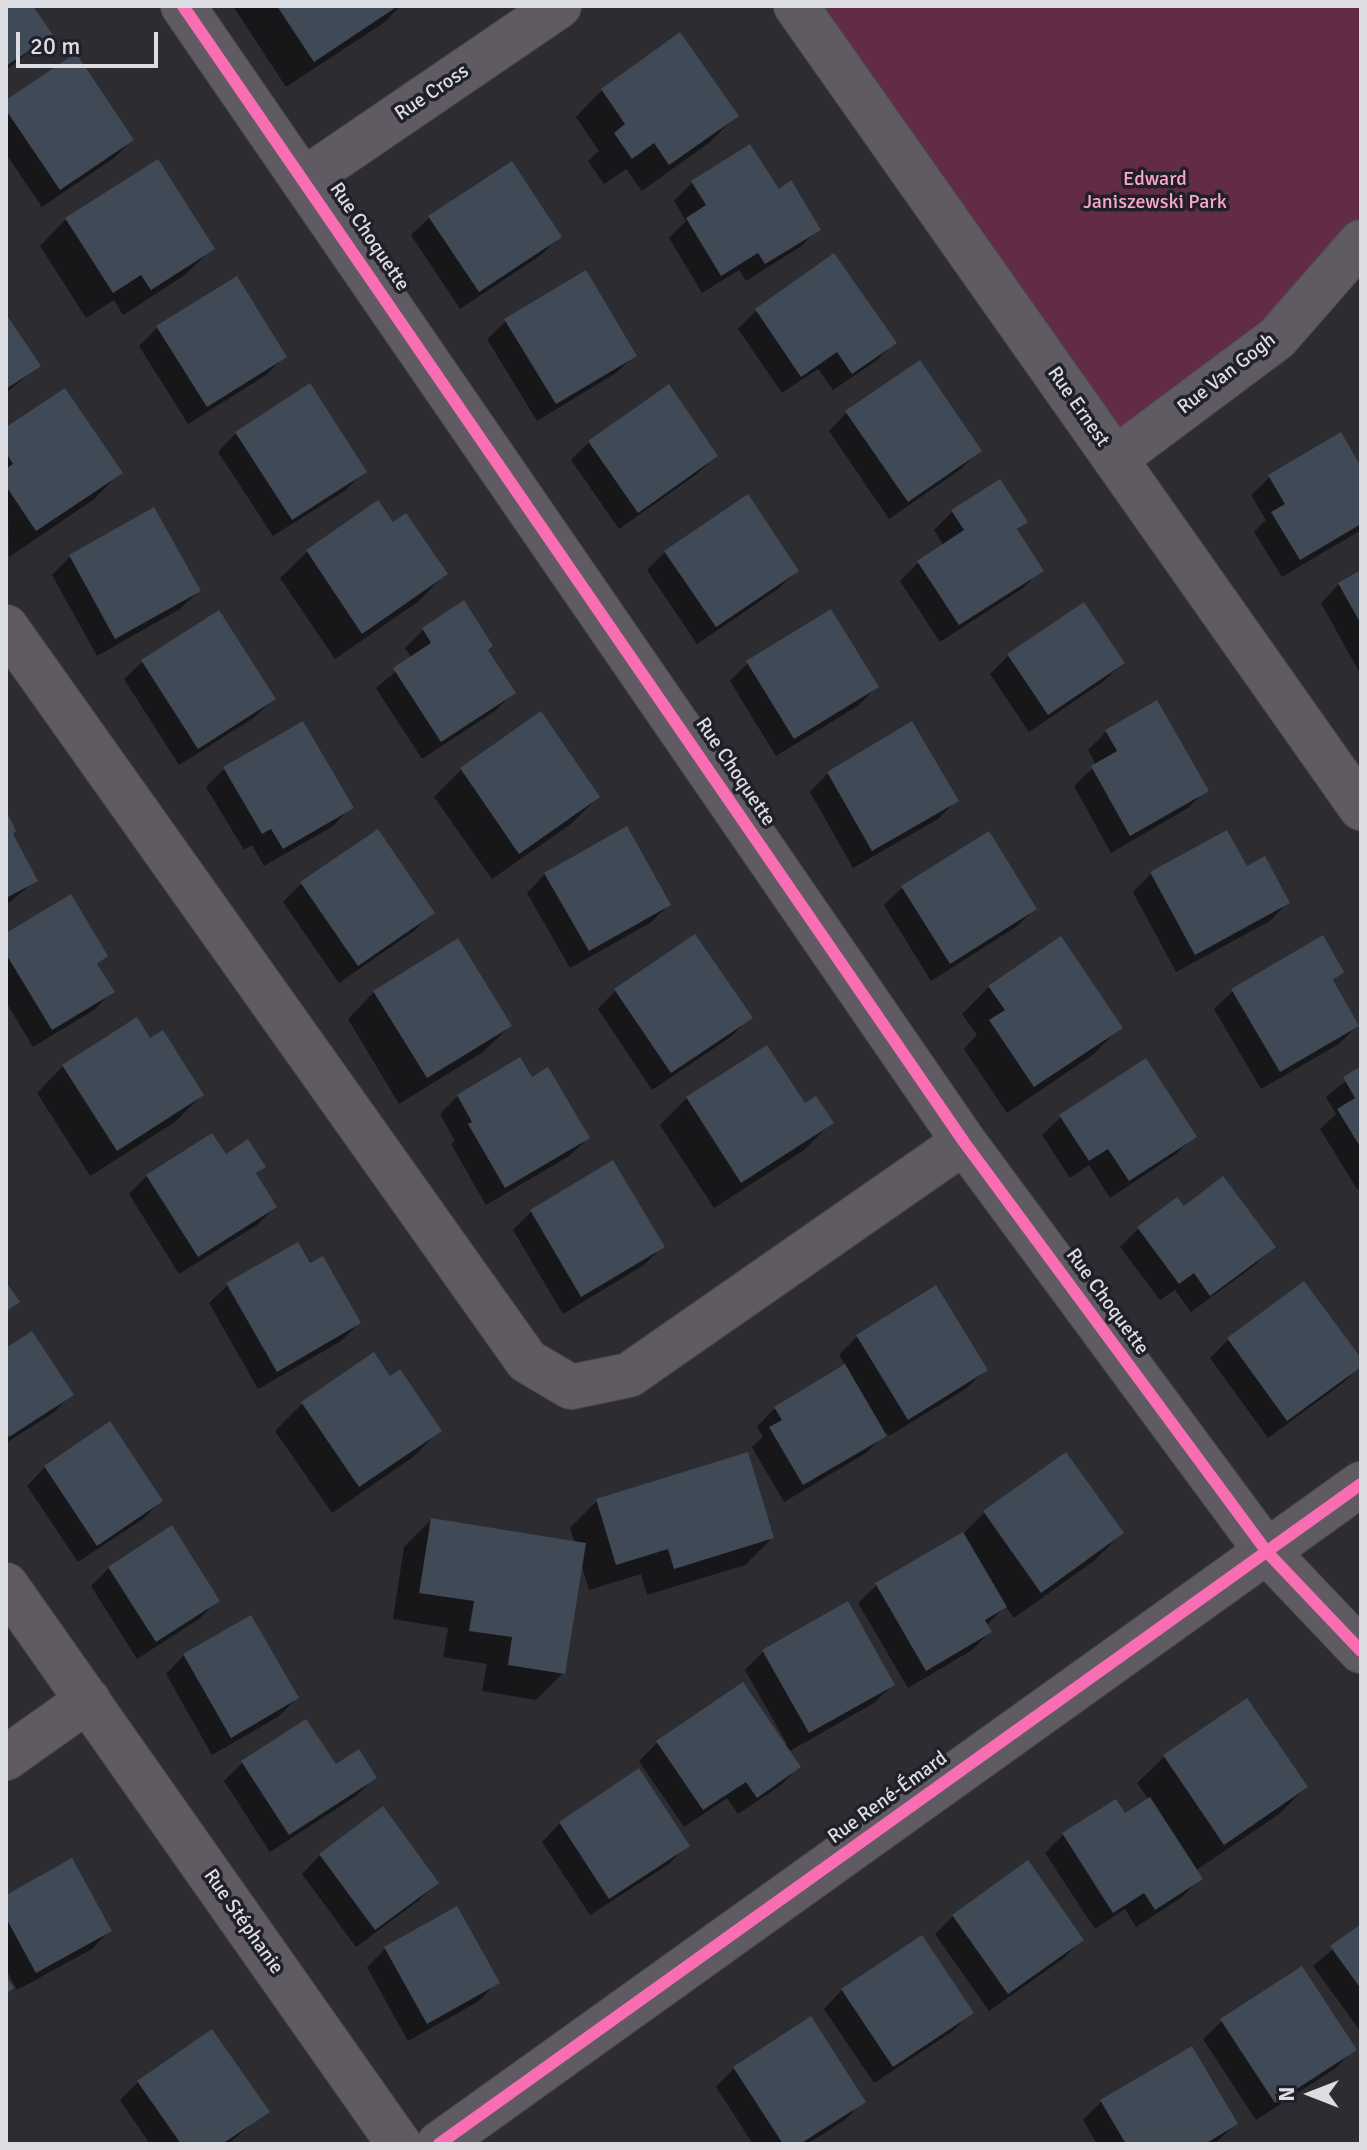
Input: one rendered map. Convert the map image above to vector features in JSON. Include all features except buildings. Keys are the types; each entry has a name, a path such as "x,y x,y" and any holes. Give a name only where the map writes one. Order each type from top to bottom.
{"street":[{"name":"Rue Choquette","path":"183,6 305,179 964,1142 1267,1552 1361,1651"},
{"name":"Rue Cross","path":"305,179 559,6"},
{"name":"Rue Ernest","path":"796,6 1361,808"},
{"name":"Rue Van Gogh","path":"1115,459 1277,338 1361,242"},
{"path":"6,627 527,1361 571,1387 629,1375 964,1142"},
{"name":"Rue René-Émard","path":"439,2144 1361,1484"},
{"name":"Rue Stéphanie","path":"6,1585 399,2144"},
{"path":"6,1758 88,1700"}],"green space":[{"name":"Edward Janiszewski Park","path":"796,6 1361,6 1361,242 1115,459"}],"cycle path":[{"path":"183,6 964,1142 1267,1552 1361,1651"},
{"path":"439,2144 1361,1484"}]}
